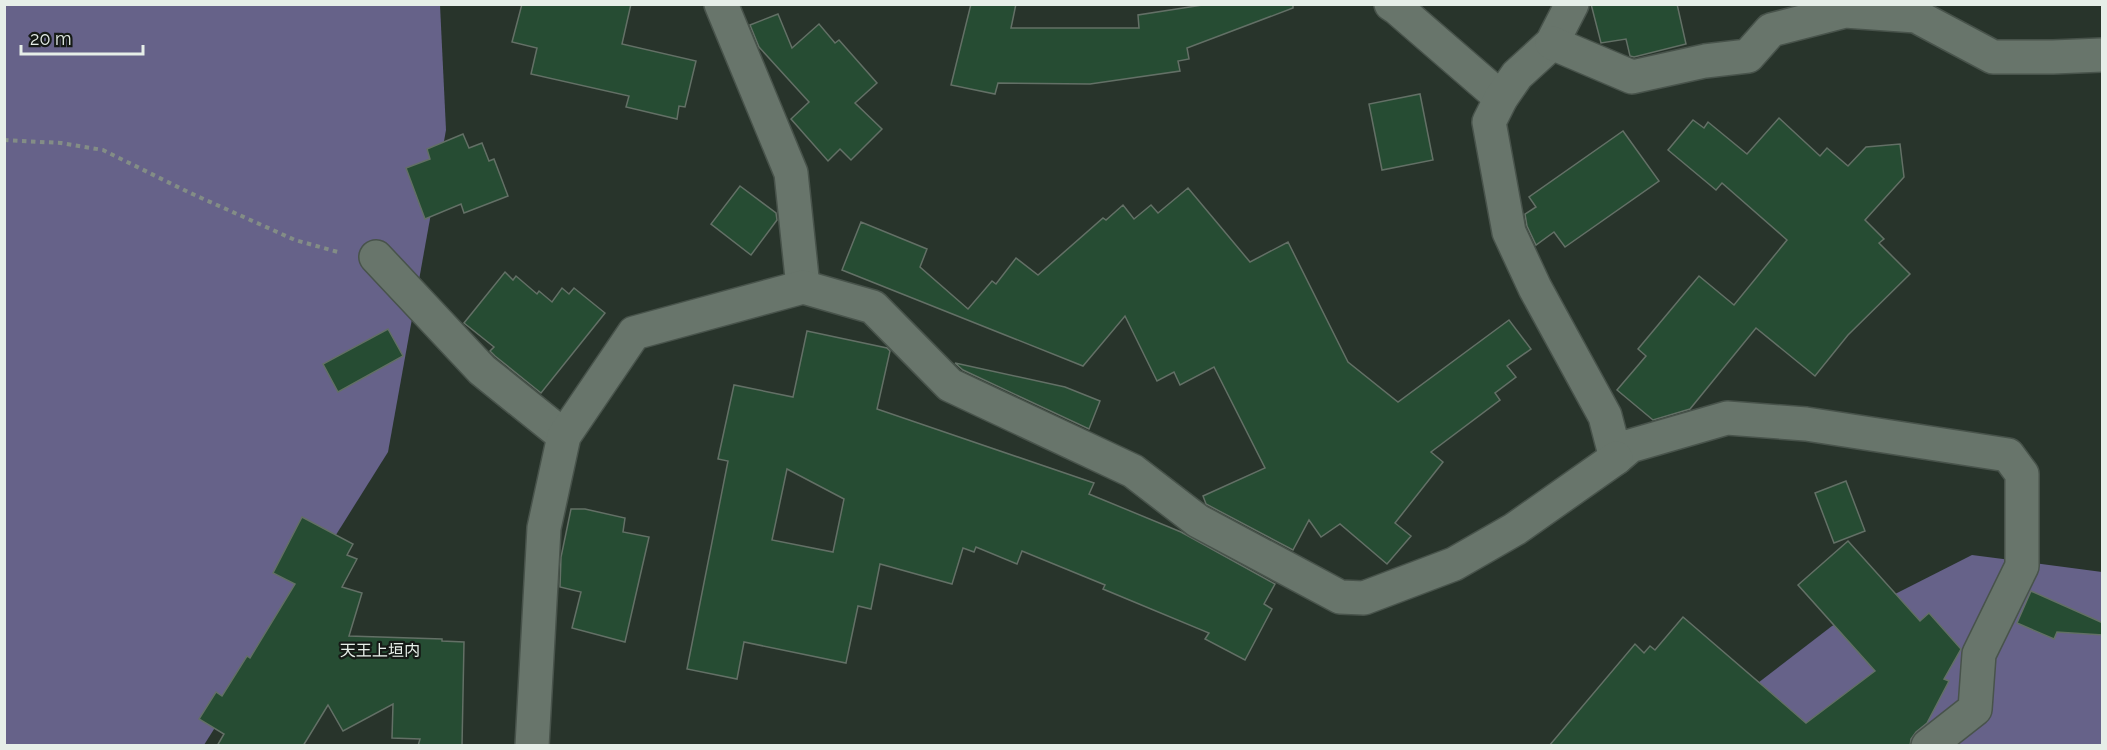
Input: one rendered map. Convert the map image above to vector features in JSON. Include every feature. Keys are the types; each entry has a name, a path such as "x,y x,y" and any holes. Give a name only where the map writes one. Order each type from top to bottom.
{"street":[{"path":"721,4 791,173 803,286"},
{"path":"1391,4 1501,98"},
{"path":"1572,4 1552,43 1517,75 1501,98 1489,122 1509,232 1535,288 1605,416 1616,458"},
{"path":"1552,43 1632,77 1705,61 1748,56 1772,30 1845,11 1916,16 1993,57 2103,55"},
{"path":"376,257 482,370 564,436"},
{"path":"532,746 544,528 564,436 634,333 803,286 873,307 950,385 1133,471 1198,521 1340,597 1364,598 1454,564 1515,530 1630,446 1727,418 1806,424 2008,455 2022,474 2022,566 1979,654 1975,709 1928,746"}],"path":[{"path":"4,140 60,143 103,150 188,192 295,240 347,254 376,257"}],"shaded area":[{"path":"4,5 440,5 446,130 388,452 204,745 5,745"},
{"path":"1972,555 2102,572 2102,745 1676,746 1832,626"}],"building":[{"path":"522,4 631,4 622,44 696,61 685,107 679,106 677,119 626,107 629,96 531,74 537,48 512,42"},
{"path":"971,4 1016,4 1011,28 1139,28 1138,15 1209,4 1293,4 1293,8 1187,48 1189,59 1178,61 1180,71 1090,84 998,83 995,94 951,85"},
{"path":"1591,4 1677,4 1686,44 1634,57 1630,56 1626,39 1601,43"},
{"path":"778,14 792,48 819,24 835,43 839,40 877,83 855,103 882,129 851,160 840,149 828,161 791,119 809,102 759,47 750,25"},
{"path":"1420,94 1433,160 1382,170 1369,104"},
{"path":"1779,118 1820,156 1827,148 1848,166 1866,147 1900,144 1904,177 1865,220 1884,239 1879,243 1910,274 1848,335 1815,376 1756,328 1690,409 1653,420 1617,390 1646,356 1638,349 1699,276 1734,305 1787,240 1722,183 1716,190 1668,150 1693,120 1704,128 1708,122 1747,154"},
{"path":"1623,131 1659,181 1565,247 1554,232 1536,245 1527,226 1525,214 1536,207 1529,197"},
{"path":"463,134 469,148 482,143 489,161 494,159 508,196 464,213 461,204 425,219 406,168 430,159 427,149"},
{"path":"740,186 776,213 777,220 751,255 711,224"},
{"path":"1188,188 1250,262 1288,242 1348,362 1398,402 1509,320 1531,349 1507,366 1516,377 1495,393 1500,400 1431,452 1443,462 1395,523 1411,536 1387,564 1340,524 1321,537 1309,520 1293,550 1206,504 1203,496 1265,468 1214,367 1180,385 1174,372 1157,381 1125,316 1083,366 842,270 861,222 927,249 920,267 968,309 992,281 996,284 1016,258 1038,275 1103,218 1106,220 1123,205 1134,219 1151,205 1158,213"},
{"path":"505,272 513,280 516,276 537,294 539,291 552,302 562,288 569,294 574,288 605,313 541,393 495,356 490,351 494,347 464,323"},
{"path":"388,329 403,356 338,392 323,364"},
{"path":"807,331 887,348 890,351 877,409 1094,483 1089,494 1181,532 1275,584 1264,604 1272,609 1245,660 1205,639 1209,633 1103,589 1105,585 1022,551 1017,564 976,547 974,552 963,548 952,584 880,564 871,609 858,606 846,663 744,642 737,679 687,669 728,461 718,459 734,385 793,397","holes":["787,469 844,499 833,552 772,540"]},
{"path":"955,363 1065,387 1100,401 1089,429 963,370"},
{"path":"1846,481 1865,531 1834,543 1815,493"},
{"path":"571,509 585,509 625,518 623,532 649,537 625,642 572,628 581,592 560,587 561,557"},
{"path":"302,517 353,544 347,555 357,559 342,587 362,593 349,636 442,639 442,641 464,642 462,746 418,746 420,739 392,738 393,704 343,731 328,705 303,746 217,746 224,734 199,719 216,692 222,696 247,656 250,658 295,584 273,573"},
{"path":"1848,541 1920,621 1929,613 1961,649 1944,679 1949,681 1927,723 1916,732 1911,739 1910,746 1549,746 1635,644 1644,653 1650,646 1655,650 1683,617 1806,723 1875,671 1798,585"},
{"path":"2031,591 2103,623 2103,635 2057,632 2054,639 2017,623"}],"district":[{"name":"天王上垣内","path":"380,650"}]}
